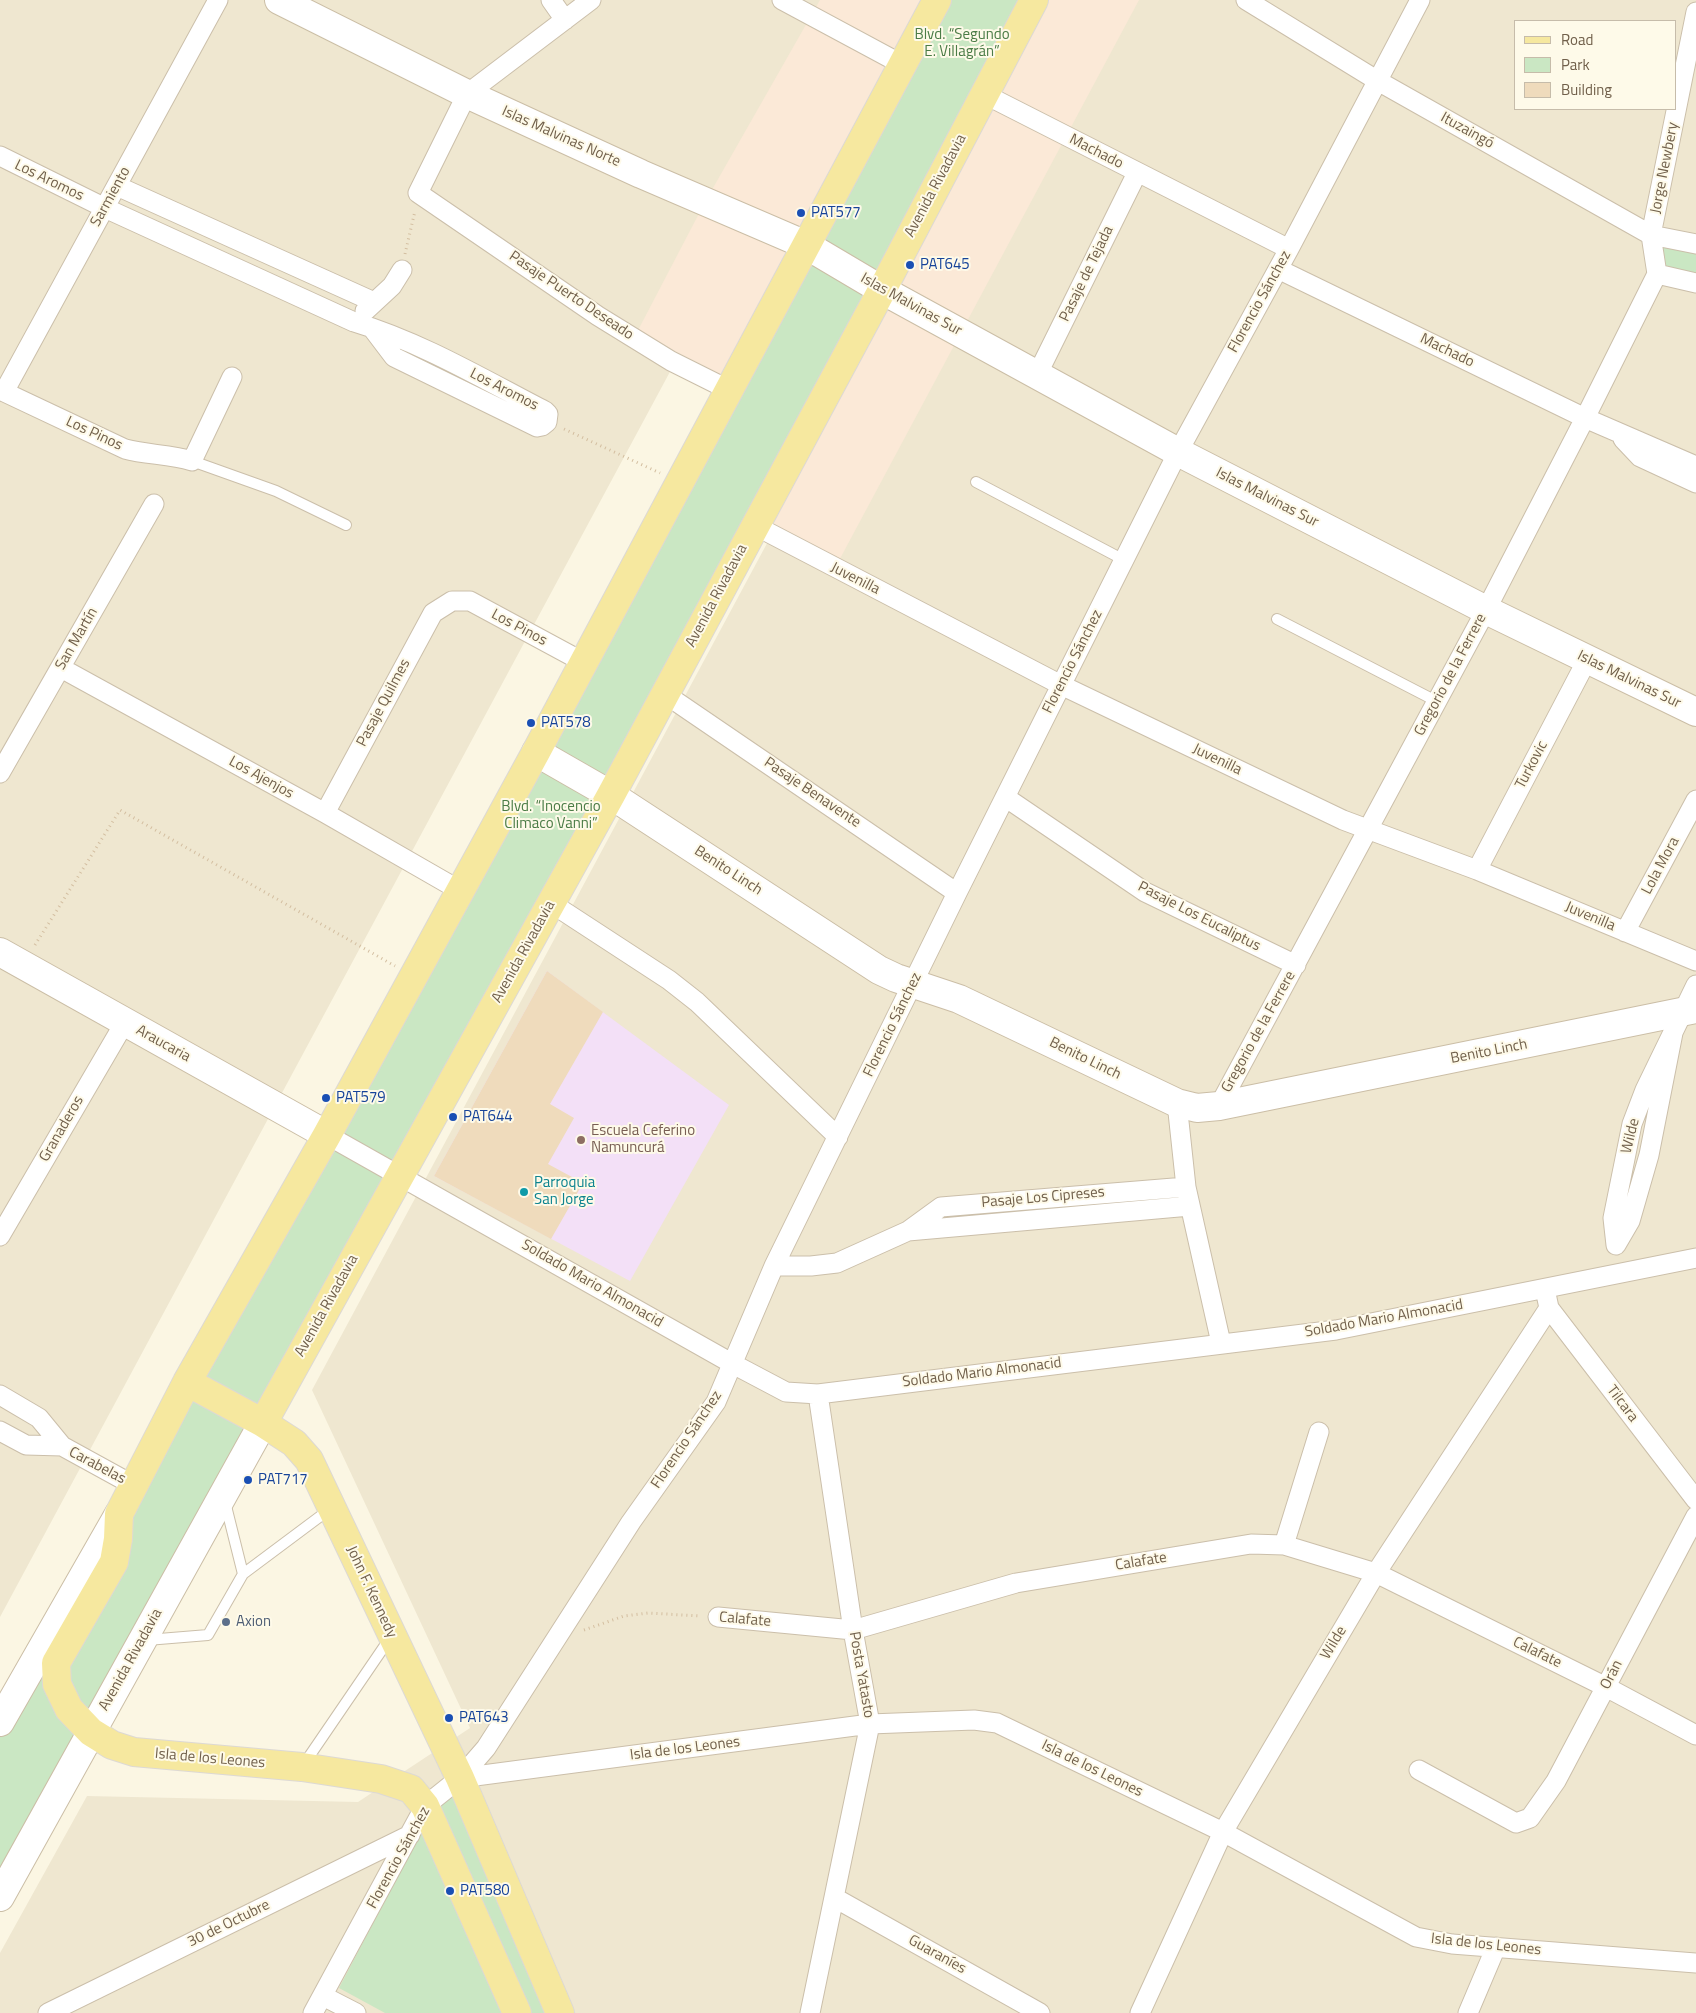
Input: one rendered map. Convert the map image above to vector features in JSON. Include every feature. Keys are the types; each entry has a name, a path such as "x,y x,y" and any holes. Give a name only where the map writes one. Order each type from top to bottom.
{"main road":[{"path":"119,1514 187,1382 327,1135 536,752 937,0"},
{"name":"Avenida Rivadavia","path":"262,1423 611,795 754,525 882,290 1034,0"},
{"name":"John F. Kennedy","path":"187,1382 262,1423 294,1443 309,1460 460,1778 560,2013"},
{"name":"Isla de los Leones","path":"119,1514 114,1562 56,1663 58,1684 69,1709 91,1732 112,1745 134,1752 302,1767 381,1779 418,1798"},
{"path":"418,1798 517,2013"}],"street":[{"name":"Sarmiento","path":"2,391 105,208 218,0"},
{"name":"Islas Malvinas Norte","path":"279,0 467,94 641,174 806,245 846,268"},
{"path":"551,0 565,20"},
{"path":"418,193 467,94 591,0"},
{"path":"782,0 903,65"},
{"name":"Ituzaingó","path":"1246,0 1378,81 1651,235 1696,244"},
{"name":"Florencio Sánchez","path":"313,2013 410,1835 418,1798 460,1778 486,1748 631,1522 716,1402 774,1266 957,893 1178,452 1289,249 1420,0"},
{"name":"Jorge Newbery","path":"1651,235 1692,51 1696,12"},
{"name":"Machado","path":"984,94 1289,249"},
{"name":"Los Aromos","path":"0,156 105,208 354,322 372,328 394,357 537,427 548,422"},
{"name":"Pasaje de Tejada","path":"1037,375 1137,173"},
{"path":"117,186 374,302"},
{"name":"Pasaje Puerto Deseado","path":"418,193 598,316 671,361 729,390"},
{"path":"1651,235 1657,274 1696,283"},
{"name":"Islas Malvinas Sur","path":"846,268 882,290 1178,452 1486,610 1696,712"},
{"name":"Machado","path":"1278,269 1585,418 1696,466"},
{"path":"354,322 392,286 402,270"},
{"name":"Gregorio de la Ferrere","path":"1219,1106 1486,610 1657,274"},
{"path":"192,461 232,377"},
{"name":"Los Pinos","path":"2,391 124,449 138,453 177,456 192,461"},
{"name":"Machado","path":"1617,432 1640,457 1696,483"},
{"name":"San Martín","path":"0,773 154,504"},
{"name":"Juvenilla","path":"754,525 1062,685 1342,820 1368,828 1477,870 1696,960"},
{"name":"Los Pinos","path":"452,602 470,601 583,662"},
{"name":"Pasaje Quilmes","path":"325,813 433,613 452,602"},
{"name":"Turkovic","path":"1477,870 1587,660"},
{"name":"Los Ajenjos","path":"61,668 325,813 460,890"},
{"name":"Pasaje Benavente","path":"665,694 957,893"},
{"name":"Benito Linch","path":"536,752 611,795 879,970 896,978 959,999 1178,1103 1196,1108 1219,1106 1684,1018"},
{"name":"Pasaje Los Eucaliptus","path":"1005,797 1145,892 1296,965"},
{"name":"Lola Mora","path":"1625,932 1696,800"},
{"path":"551,903 669,980 697,1002 838,1137"},
{"name":"Araucaria","path":"11,959 327,1135"},
{"name":"Wilde","path":"1610,1277 1616,1245 1613,1218 1632,1124 1645,1090 1684,1018 1696,985"},
{"name":"Granaderos","path":"0,1236 125,1022"},
{"path":"1178,1103 1186,1186 1221,1343"},
{"name":"Soldado Mario Almonacid","path":"327,1135 786,1392 818,1394 1336,1330 1610,1277 1696,1258"},
{"name":"Pasaje Los Cipreses","path":"774,1266 811,1266 837,1263 908,1231 941,1206 1186,1186"},
{"name":"Pasaje Los Cipreses","path":"908,1231 1190,1206"},
{"path":"1545,1289 1549,1308"},
{"name":"Wilde","path":"1140,2013 1223,1832 1376,1573 1549,1308"},
{"name":"Tilcara","path":"1549,1308 1696,1500"},
{"name":"Posta Yatasto","path":"810,2013 870,1724 853,1630 818,1394"},
{"name":"Carabelas","path":"0,1395 39,1418 62,1446 133,1485"},
{"name":"Avenida Rivadavia","path":"0,1897 262,1423"},
{"name":"Carabelas","path":"0,1431 26,1445 62,1446"},
{"path":"1284,1545 1319,1432"},
{"path":"2,1712 119,1514"},
{"name":"Orán","path":"1419,1770 1516,1823 1530,1818 1556,1781 1696,1516"},
{"name":"Calafate","path":"718,1617 853,1630 1016,1583 1251,1544 1284,1545 1376,1573 1606,1687 1696,1735"},
{"name":"Isla de los Leones","path":"460,1778 870,1724 974,1720 997,1724 1223,1832 1416,1937 1452,1944 1696,1963"},
{"name":"30 de Octubre","path":"48,2013 410,1835"},
{"name":"Guaraníes","path":"835,1898 1040,2013"},
{"path":"1468,2013 1496,1947"},
{"path":"323,1996 356,2013"}],"lane":[{"path":"192,461 276,491 346,525"},
{"path":"976,482 1124,560"},
{"path":"1277,619 1436,701"},
{"path":"222,1494 242,1574"},
{"path":"141,1641 208,1635 242,1574 331,1508"},
{"path":"302,1767 392,1636"}],"path":[{"path":"402,270 418,193"},
{"path":"548,422 679,482"},
{"path":"11,959 120,810 413,976"},
{"name":"Calafate","path":"556,1639 624,1616 648,1613 718,1617"}],"shaded area":[{"path":"0,0 870,0 0,1617"},
{"path":"820,0 1139,0 835,568 754,525 729,390 634,338 705,202"},
{"path":"1059,0 1696,0 1696,2013 0,2013 0,1953 87,1796 358,1802 470,1728 312,1390"},
{"name":"Escuela Ceferino Namuncurá","path":"547,971 729,1105 630,1281 434,1176"}],"green space":[{"path":"937,0 1034,0 0,1897 0,1722"},
{"path":"1651,235 1696,244 1696,283 1657,274"},
{"path":"460,1778 560,2013 517,2013 425,1806"},
{"path":"422,1830 504,2013 385,2013 339,1988"}],"building":[{"path":"547,971 603,1012 550,1104 574,1118 548,1164 583,1183 551,1239 434,1176"}],"place":[{"name":"PAT577","path":"801,213"},
{"name":"PAT645","path":"910,265"},
{"name":"PAT578","path":"531,723"},
{"name":"PAT579","path":"326,1098"},
{"name":"PAT644","path":"453,1117"},
{"name":"Escuela Ceferino Namuncurá","path":"581,1140"},
{"name":"Parroquia San Jorge","path":"524,1192"},
{"name":"PAT717","path":"248,1480"},
{"name":"Axion","path":"226,1622"},
{"name":"PAT643","path":"449,1718"},
{"name":"PAT580","path":"450,1891"}],"park label":[{"name":"Blvd. “Segundo E. Villagrán”","path":"962,44"},
{"name":"Blvd. “Inocencio Climaco Vanni”","path":"551,816"}]}
